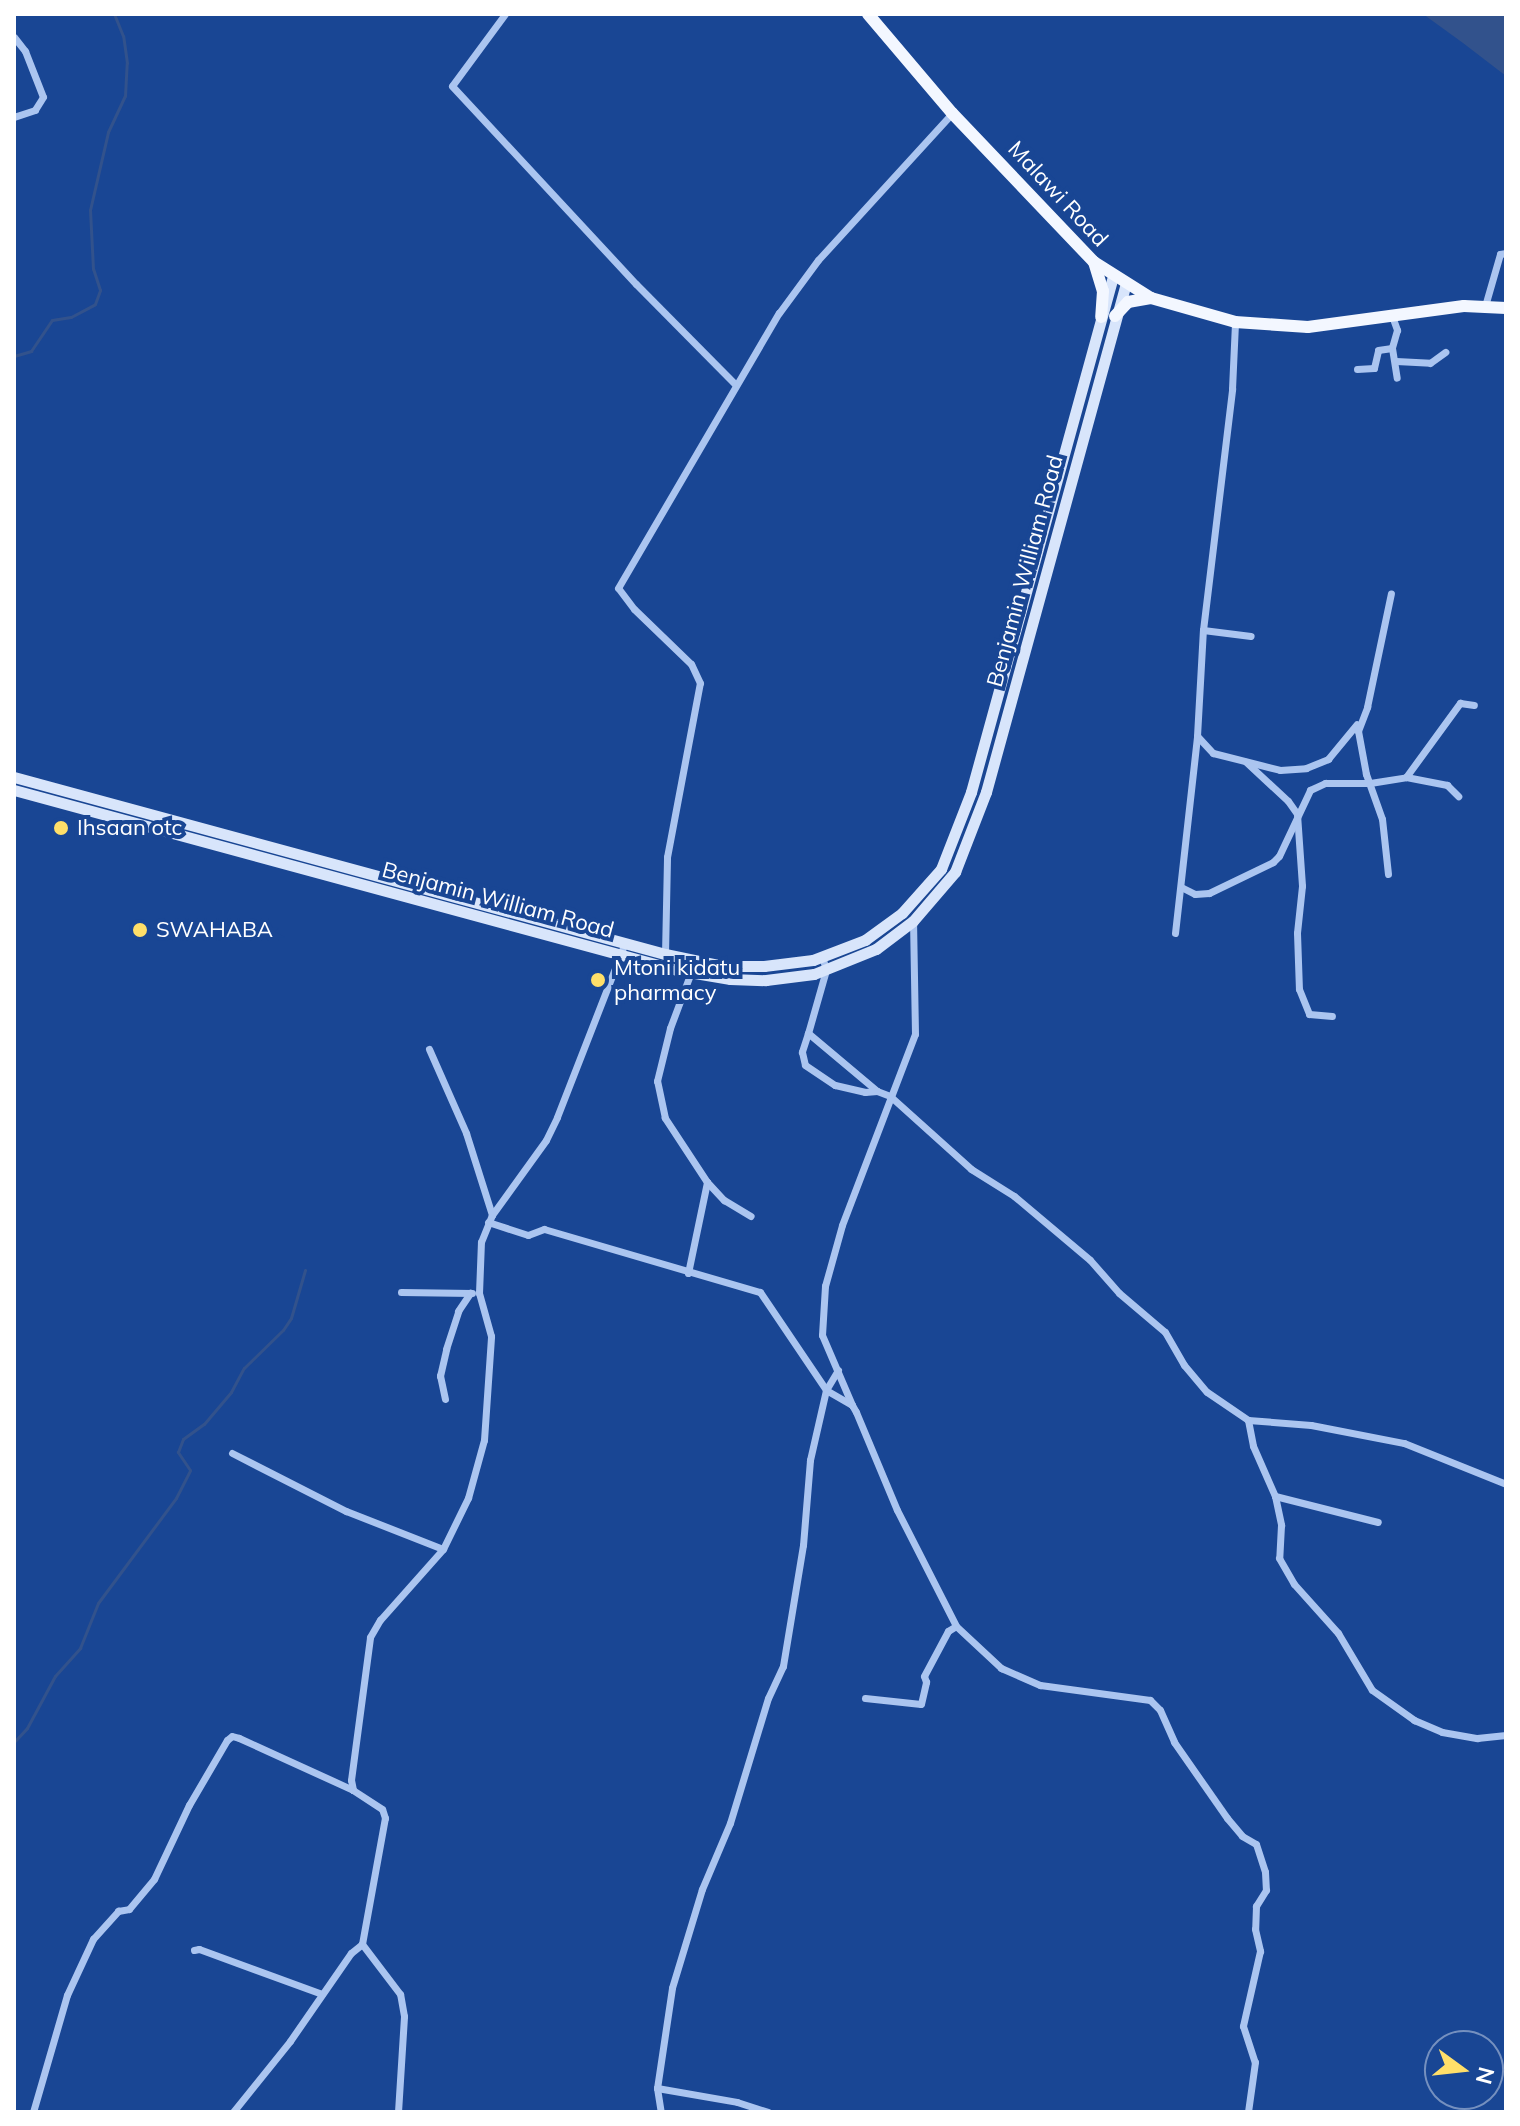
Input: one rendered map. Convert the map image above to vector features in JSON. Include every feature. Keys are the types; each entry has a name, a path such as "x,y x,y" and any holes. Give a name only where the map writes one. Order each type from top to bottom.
{"main road":[{"name":"Malawi Road","path":"868,14 952,113 1094,262 1151,298 1235,322 1308,327 1485,306 1506,308"},
{"path":"1094,262 1108,316 1128,302 1151,298"},
{"name":"Benjamin William Road","path":"14,777 623,948 691,972 730,979 766,980 826,970 876,949 913,921 955,872 986,792 1108,316 1113,276"},
{"name":"Benjamin William Road","path":"14,790 623,948 733,967 764,966 822,956 865,940 902,913 941,869 971,792 1108,316 1126,283"}],"street":[{"path":"505,14 452,86 636,284 735,384"},
{"path":"14,37 25,51 43,97 35,110 14,117"},
{"path":"665,954 667,857 700,683 691,664 625,599 618,588 779,313 818,260 952,113"},
{"path":"1485,306 1500,254 1506,253"},
{"path":"1392,316 1397,330 1392,348 1397,378"},
{"path":"1175,933 1183,888 1203,630 1232,389 1235,322"},
{"path":"1357,369 1374,368 1378,350 1392,348"},
{"path":"1396,361 1430,363 1445,352"},
{"path":"1197,736 1213,753 1246,762 1280,770 1318,765 1359,723 1368,703 1391,593"},
{"path":"1203,630 1251,636"},
{"path":"1406,777 1460,703 1474,705"},
{"path":"1359,723 1358,742 1382,819 1388,874"},
{"path":"1246,762 1288,801 1297,814 1302,886 1297,933 1299,989 1309,1014 1332,1016"},
{"path":"1183,888 1195,894 1209,893 1273,862 1279,856 1305,796 1316,785 1370,783 1406,777 1447,785 1458,796"},
{"path":"913,921 916,1026 842,1225 825,1286 822,1335 845,1384 865,1439 887,1479 897,1510 956,1626 1001,1668 1040,1685 1150,1700 1160,1710 1174,1742 1227,1818 1242,1836 1256,1844 1261,1855 1266,1890 1256,1906 1255,1929 1260,1951 1243,2026 1255,2062 1248,2112"},
{"path":"353,1790 351,1770 370,1637 380,1620 443,1549 468,1498 484,1440 491,1336 474,1293 481,1242 490,1218 546,1140 623,948"},
{"path":"822,956 826,970 802,1052 805,1065 835,1085 865,1092 877,1091"},
{"path":"691,972 670,1028 657,1081 665,1118 707,1182 724,1200 751,1216"},
{"path":"808,1033 877,1091 890,1096 971,1169 1014,1196 1090,1260 1119,1293 1165,1332 1193,1378 1248,1420 1311,1425 1404,1443 1506,1484"},
{"path":"429,1049 466,1133 490,1218"},
{"path":"688,1273 707,1182"},
{"path":"490,1218 528,1235 544,1229 760,1292 826,1390 852,1405"},
{"path":"401,1292 474,1293"},
{"path":"445,1399 440,1376 446,1349 458,1311 474,1293"},
{"path":"661,2112 657,2088 672,1988 702,1889 730,1823 768,1698 783,1666 803,1545 810,1460 826,1390 838,1370"},
{"path":"835,1397 845,1384"},
{"path":"1248,1420 1253,1446 1275,1496 1281,1525 1279,1558 1285,1572 1338,1633 1372,1690 1414,1720 1442,1732 1477,1738 1506,1735"},
{"path":"232,1453 346,1511 443,1549"},
{"path":"1275,1496 1378,1522"},
{"path":"865,1698 921,1704 926,1682 924,1676 948,1631 956,1626"},
{"path":"33,2112 67,1995 93,1939 118,1911 129,1909 154,1879 189,1805 232,1736 353,1790 382,1809 385,1818 362,1944 351,1953 290,2041 233,2112"},
{"path":"362,1944 400,1994 404,2016 398,2112"},
{"path":"194,1950 199,1949 322,1994"},
{"path":"657,2088 737,2102 768,2112"}],"water":[{"path":"1423,14 1506,14 1506,76 1463,43"}],"waterway":[{"path":"14,356 31,351 52,320 71,317 95,304 100,290 93,269 90,210 108,132 125,96 127,63 123,36 114,14"},
{"path":"14,1742 27,1728 55,1676 80,1648 98,1603 176,1498 190,1470 178,1452 183,1439 204,1424 231,1392 244,1368 283,1330 291,1318 305,1270"}],"place":[{"name":"Ihsaan otc","path":"61,828"},
{"name":"SWAHABA","path":"140,930"},
{"name":"Mtoni kidatu pharmacy","path":"598,980"}]}
